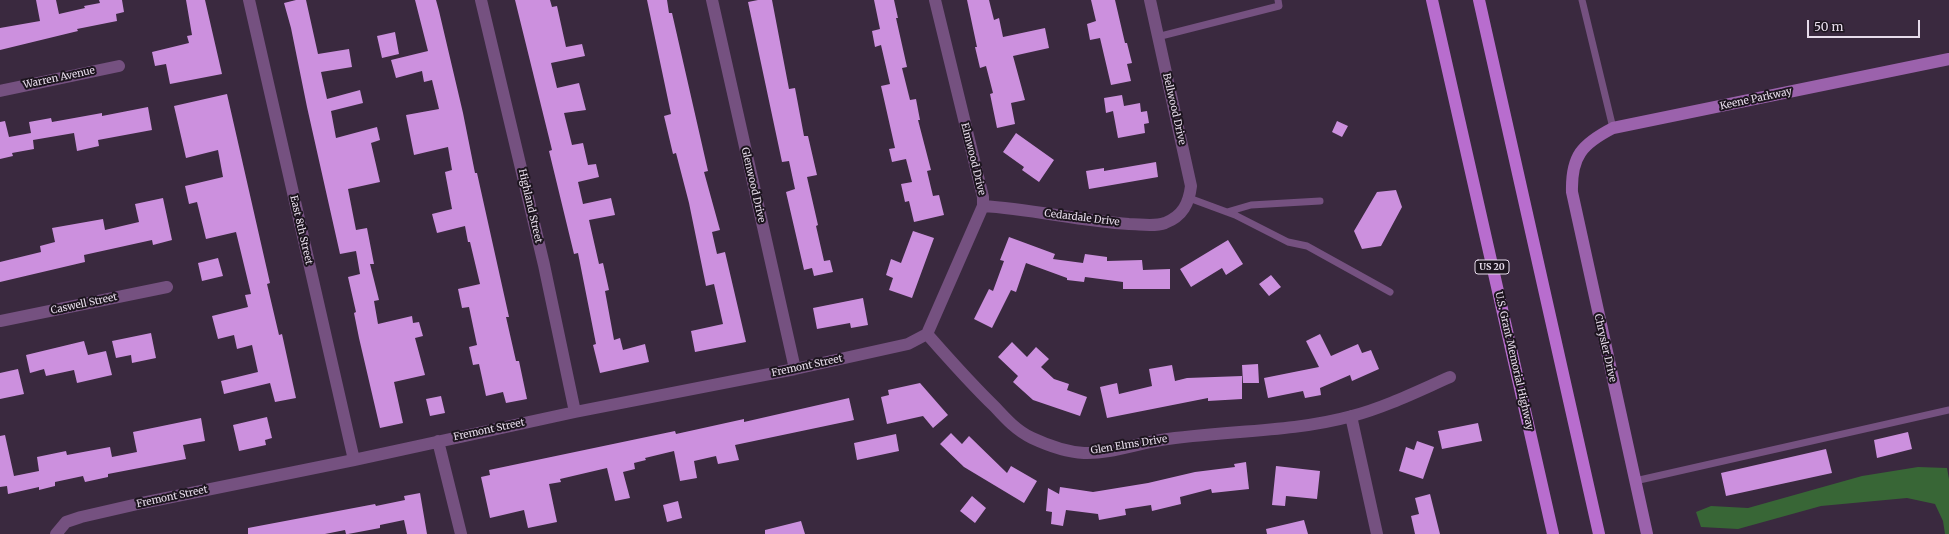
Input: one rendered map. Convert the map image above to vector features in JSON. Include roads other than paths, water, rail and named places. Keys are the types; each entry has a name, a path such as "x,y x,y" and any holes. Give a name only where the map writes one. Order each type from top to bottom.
{"main road":[{"name":"U.S. Grant Memorial Highway","path":"1432,0 1553,534"},
{"path":"1479,0 1598,534"}],"street":[{"name":"East 8th Street","path":"249,0 354,460"},
{"name":"Highland Street","path":"481,0 544,266 575,412"},
{"name":"Glenwood Drive","path":"712,0 795,369"},
{"name":"Elmwood Drive","path":"927,334 983,206 983,197 935,0"},
{"name":"Bellwood Drive","path":"1150,0 1191,186 1189,198 1184,211 1179,215"},
{"name":"Keene Parkway","path":"1574,161 1585,147 1596,137 1613,128 1949,59"},
{"name":"Warren Avenue","path":"0,91 119,66"},
{"name":"Chrysler Drive","path":"1574,161 1571,176 1572,192 1647,534"},
{"name":"Cedardale Drive","path":"983,206 1113,223 1152,225 1165,223 1179,215"},
{"name":"Caswell Street","path":"0,321 167,287"},
{"name":"Fremont Street","path":"56,534 66,522 81,517 575,412 795,369 908,344 927,334"},
{"name":"Glen Elms Drive","path":"927,334 1015,428 1030,437 1065,450 1083,453 1104,452 1161,440 1299,426 1351,416 1381,407 1450,376"},
{"path":"1351,416 1378,534"},
{"path":"438,441 461,534"}],"lane":[{"path":"1157,37 1279,6 1278,0"},
{"path":"1582,0 1613,128"},
{"path":"1189,198 1227,212 1288,242 1306,246 1390,292"},
{"path":"1227,212 1251,205 1320,201"},
{"path":"1635,481 1949,410"}]}
